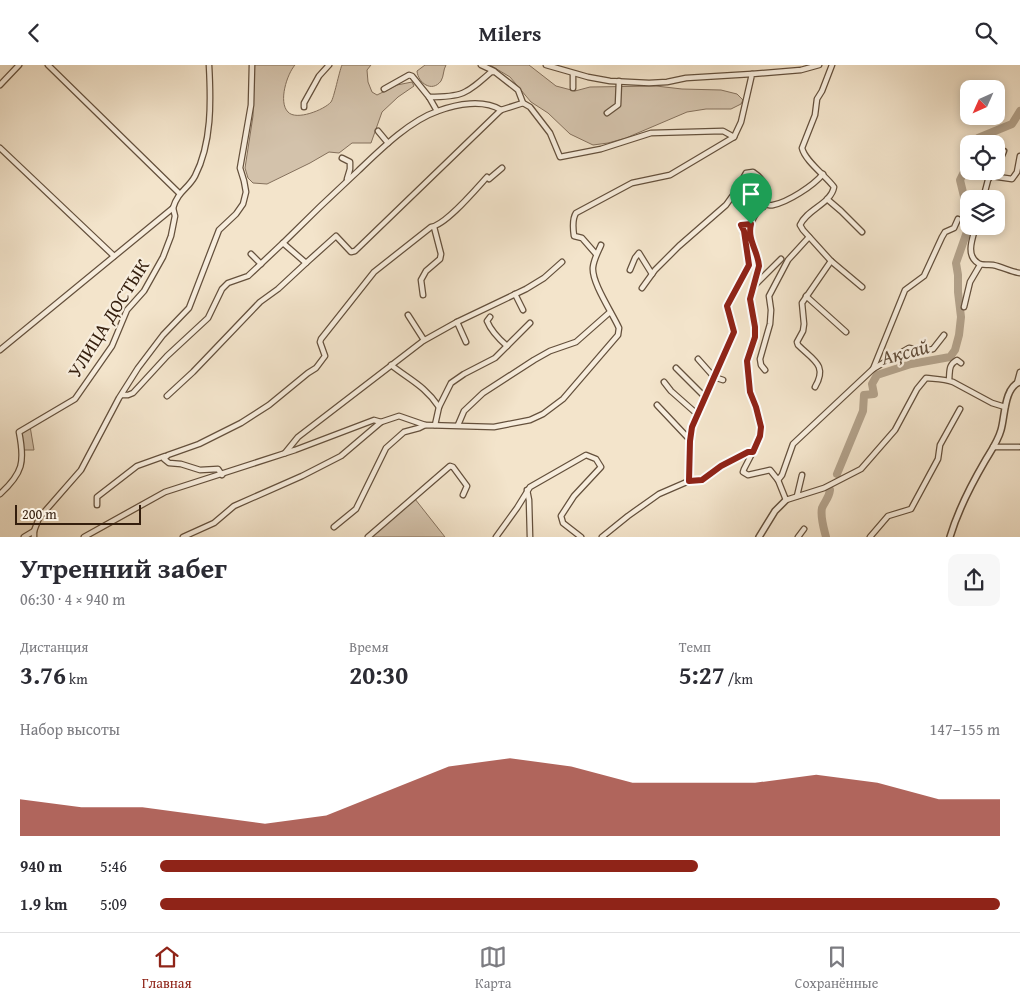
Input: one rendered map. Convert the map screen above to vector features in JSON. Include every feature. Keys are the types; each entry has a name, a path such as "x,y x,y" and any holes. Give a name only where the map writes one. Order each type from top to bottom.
{"street":[{"path":"0,85 19,65"},
{"path":"48,65 179,193"},
{"path":"0,350 173,207 179,193 194,177 207,142 210,92 209,65"},
{"path":"25,537 34,535 40,518 81,470 138,368 156,344 189,308 219,230 236,214 243,204 246,192 240,168 251,105 252,65"},
{"path":"304,107 304,103 319,76 329,65"},
{"path":"482,65 518,90 523,103 530,107 550,133 560,157 602,149 651,133 723,131 734,137"},
{"path":"546,65 574,74 619,81 667,82 686,78 801,70 819,65"},
{"path":"832,65 817,99 815,115 802,148 805,155 834,187 831,195 800,223 802,229 831,261 862,287"},
{"path":"429,97 457,96 465,93 492,71"},
{"path":"574,74 574,88"},
{"path":"596,254 582,238 574,236 574,215 632,183 670,175 734,137 741,122 750,74"},
{"path":"384,89 409,75 415,79 437,111"},
{"path":"607,113 618,105 619,81"},
{"path":"122,395 133,393 167,356 205,321 212,313 222,289 228,283 248,276 388,143 417,122 437,111 483,103 501,110"},
{"path":"167,396 194,372 260,302 278,289 331,239 336,236 351,252 355,251 501,110 523,103"},
{"path":"378,131 388,143"},
{"path":"0,148 114,256"},
{"path":"1005,177 1012,179 1017,172 1020,157"},
{"path":"342,158 350,162 351,165 345,182"},
{"path":"316,348 374,272 458,208 487,177 489,179 502,168"},
{"path":"642,289 652,274 687,238 726,205 746,173 753,172 762,180 765,193 762,202 763,207"},
{"path":"786,500 778,480 770,470 746,474 744,469 760,436 761,427 748,384 747,361 755,337 750,299 758,272 758,261 750,240 751,224 758,211 763,207 773,205 803,191 823,174"},
{"path":"827,199 842,211 862,232"},
{"name":"УЛИЦА ДОСТЫК","path":"0,494 13,482 19,470 23,455 19,432 75,399 112,346 127,310 144,291 165,254 175,217 173,207"},
{"path":"873,369 905,290 924,276 942,237 945,232 954,228 958,219"},
{"path":"689,481 692,427 734,332 727,306 749,265 744,231 741,225 751,224"},
{"path":"423,295 421,279 426,271 440,259 441,254 434,227"},
{"path":"974,235 971,249 972,257 980,265"},
{"path":"765,370 761,365 760,359 770,324 769,296 788,260 809,237"},
{"path":"283,243 306,263"},
{"path":"183,537 214,523 234,506 302,476 341,456 381,422 399,416 425,425 494,427 530,420 556,406 618,335 619,328 593,275 593,265 601,245"},
{"path":"630,270 639,253 652,274"},
{"path":"251,254 261,263"},
{"path":"752,288 781,259"},
{"path":"816,387 821,371 815,361 797,342 803,331 802,303 831,261"},
{"path":"285,453 298,437 424,340 535,284 562,262"},
{"path":"980,265 990,264 1020,273"},
{"path":"964,307 970,282 980,265"},
{"path":"515,294 523,310"},
{"path":"806,296 846,332"},
{"path":"458,425 464,411 483,393 534,359 550,351 576,343 610,312"},
{"path":"408,315 424,340"},
{"path":"490,317 487,321 489,325 507,346"},
{"path":"457,322 466,342"},
{"path":"435,425 440,407 451,383 464,374 495,359 530,323"},
{"path":"778,480 782,475 793,444 873,369 909,348 924,351 932,349 944,335"},
{"path":"97,505 97,497 137,466 158,459 165,459 199,444 227,431 269,405 320,364 325,356 320,342"},
{"path":"698,359 714,377 723,379"},
{"path":"949,380 952,363 957,360 961,363"},
{"path":"391,365 418,382 440,407"},
{"path":"676,368 705,397"},
{"path":"950,537 963,500 968,495 1002,430 1005,407 1012,389 1018,383 1020,372"},
{"path":"759,537 775,511 786,500 824,488 861,469 896,430 924,379 949,380 992,403 1005,407"},
{"path":"664,382 671,391 697,414"},
{"path":"657,405 690,441"},
{"path":"870,537 888,516 911,509 938,459 940,445 960,409"},
{"path":"84,537 165,492 222,475 374,420 381,422"},
{"path":"334,527 356,509 386,448 404,432 425,425"},
{"path":"993,447 1020,447"},
{"path":"602,537 650,500 689,481 702,480 721,466 748,452 753,452"},
{"path":"496,537 517,508 527,490 586,455 596,459 601,467 574,496 561,517 563,523 581,537"},
{"path":"165,459 169,463 181,464 200,470 218,469 222,475"},
{"path":"368,537 450,466 453,467 467,486 463,495"},
{"path":"797,497 802,475"},
{"path":"527,490 530,537"},
{"path":"798,537 804,529"}],"shaded area":[{"path":"254,65 295,65 287,81 284,102 288,112 297,115 316,111 331,102 342,65 371,65 367,70 368,82 372,92 377,95 397,85 412,82 414,86 398,97 382,112 371,143 352,143 339,153 329,152 267,184 253,183 248,178 245,168 253,116"},
{"path":"425,65 446,65 442,79 437,85 426,85 420,79 417,71"},
{"path":"490,65 529,65 556,86 575,91 590,87 656,86 721,90 737,94 743,100 741,104 731,109 706,109 687,112 626,138 593,145 570,134 548,113 531,102 510,77"},
{"path":"30,426 34,450 23,450 19,432"},
{"path":"415,499 445,537 371,537"}],"waterway":[{"name":"Ақсай","path":"985,135 1012,124 1020,111"},
{"name":"Ақсай","path":"960,180 962,190"},
{"name":"Ақсай","path":"837,474 863,411 864,395 874,394 872,384 877,375 911,364 950,357 955,350 961,317 956,263 966,235"},
{"name":"Ақсай","path":"826,537 822,523 822,508 830,490"}],"route":[{"path":"751,224 749,229 750,240 759,266 750,299 755,337 747,361 748,384 761,427 760,436 753,452 748,452 721,466 702,480 689,481 692,427 734,332 727,306 749,265 744,231 741,225 751,224"}]}
